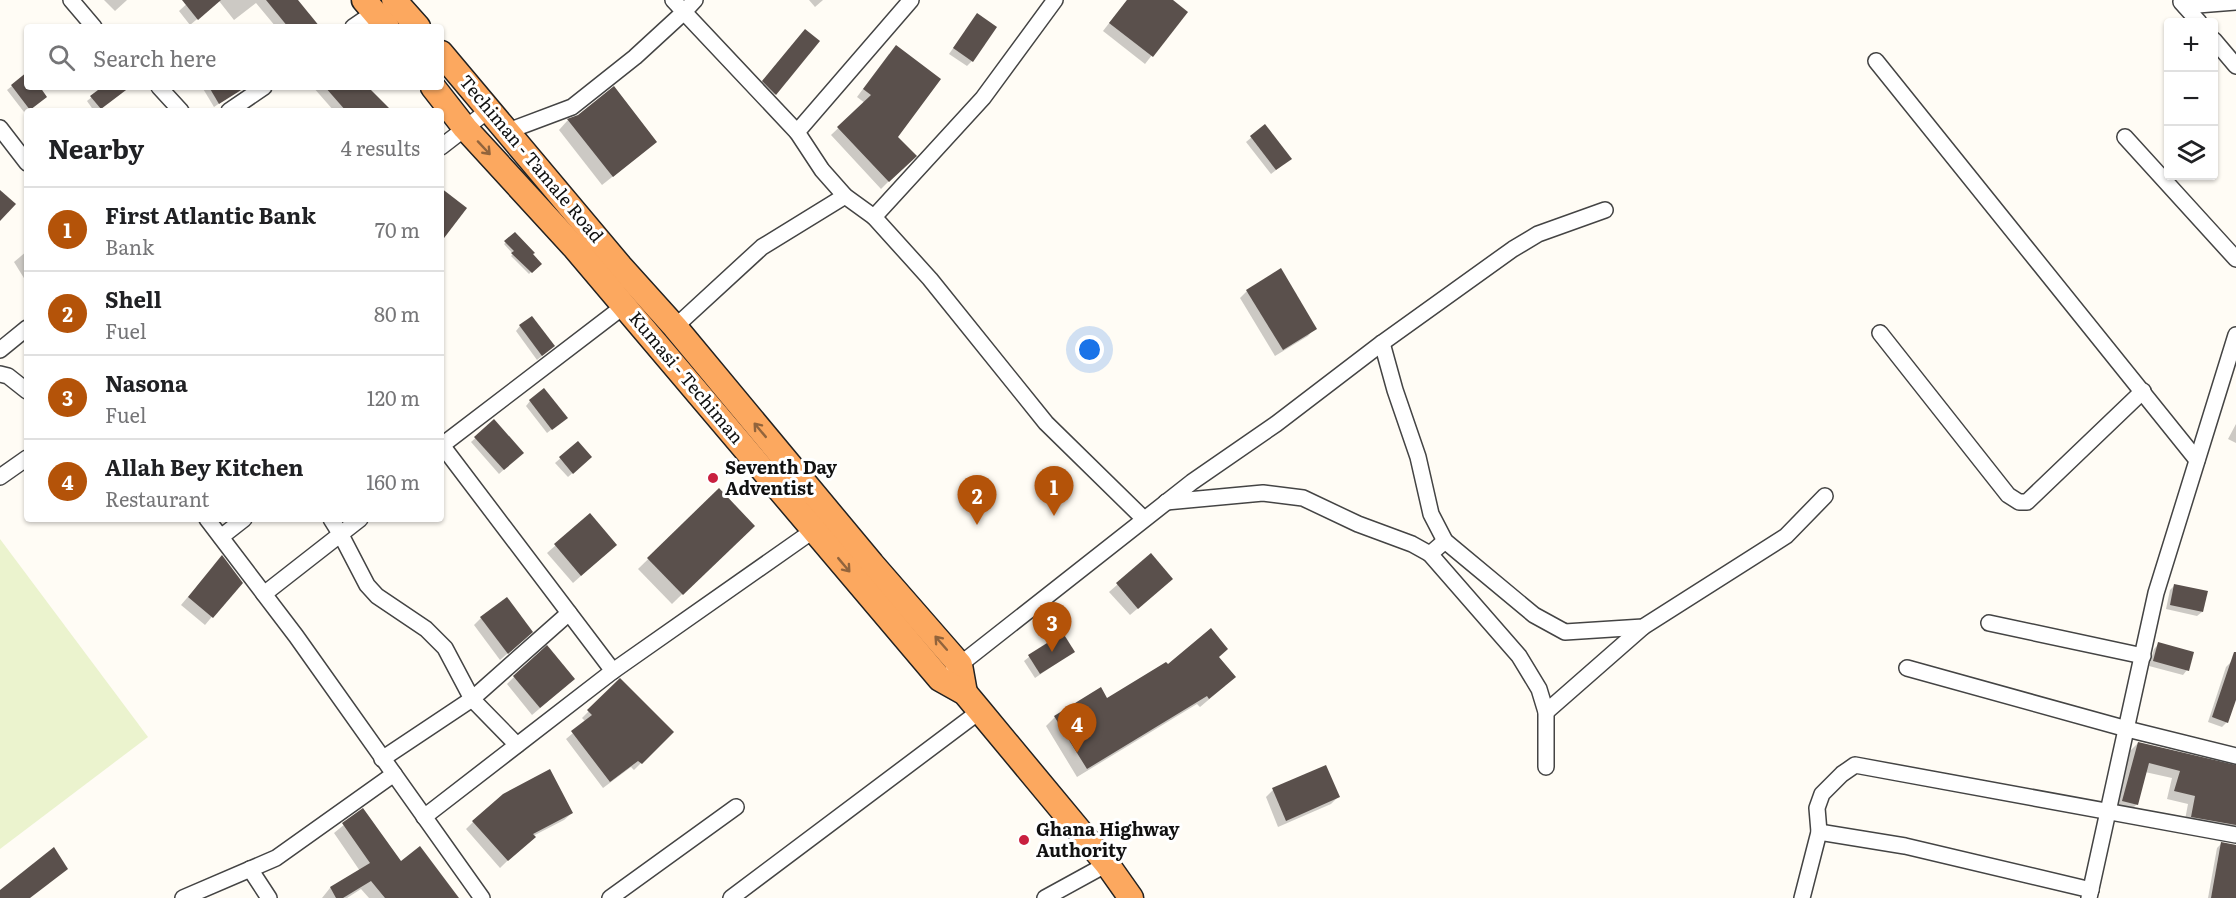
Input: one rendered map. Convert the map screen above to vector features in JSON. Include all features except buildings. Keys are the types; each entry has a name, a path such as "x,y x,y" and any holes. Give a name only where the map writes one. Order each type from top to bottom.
{"highway":[{"path":"380,10 411,24"},
{"name":"Techiman - Tamale Road","path":"444,56 620,266"},
{"name":"Techiman - Tamale Road","path":"435,90 465,128 575,248"},
{"name":"Kumasi - Techiman","path":"575,248 940,679 973,702 1107,864 1131,898"},
{"name":"Kumasi - Techiman","path":"620,266 675,327 872,564 960,665 973,702"}],"street":[{"path":"71,0 91,24"},
{"path":"673,0 797,132 822,170 845,196 874,217 930,279 1046,423 1143,519"},
{"path":"508,131 572,107 635,57 695,0"},
{"path":"797,132 911,0"},
{"path":"874,217 983,98 1055,0"},
{"path":"2182,3 2236,2"},
{"path":"2182,3 2195,18"},
{"path":"358,24 380,10"},
{"path":"2218,45 2236,66"},
{"path":"1876,61 2197,460"},
{"path":"162,90 178,108"},
{"path":"233,108 260,90"},
{"path":"444,145 490,109"},
{"path":"0,128 24,159"},
{"path":"2125,137 2236,259"},
{"path":"675,327 762,247 845,196"},
{"path":"940,679 1143,519 1513,249 1538,234 1605,210"},
{"path":"444,443 624,306"},
{"path":"0,350 24,330"},
{"path":"1880,333 2008,495 2019,502 2027,502 2143,391"},
{"path":"1819,832 1905,846 2090,894 2156,594 2197,460 2232,360 2236,335"},
{"path":"1383,343 1395,390 1418,457 1431,514 1445,541 1534,615 1565,632 1643,627"},
{"path":"0,374 8,376 24,389"},
{"path":"444,449 613,671"},
{"path":"0,477 24,460"},
{"path":"1166,502 1263,493 1303,498 1358,524 1412,544 1430,554 1519,656 1539,689 1546,712 1546,767"},
{"path":"1546,712 1643,627 1786,536 1825,496"},
{"path":"209,522 264,594 482,898"},
{"path":"221,537 240,522"},
{"path":"332,522 367,585 377,596 426,629 445,648 472,699 517,745"},
{"path":"264,594 356,522"},
{"path":"424,817 613,671 814,530"},
{"path":"1430,554 1445,541"},
{"path":"382,759 472,699 569,613"},
{"path":"1989,623 2143,656"},
{"path":"1907,668 2127,729 2236,756"},
{"path":"731,898 973,702"},
{"path":"1802,898 1819,832 1817,808 1822,794 1842,774 1855,765 2236,835"},
{"path":"183,898 276,858 394,774"},
{"path":"610,898 736,807"},
{"path":"1045,898 1107,864"},
{"path":"250,869 269,898"}],"green space":[{"path":"0,539 148,737 0,849"}],"place":[{"name":"Seventh Day Adventist","path":"713,478"},
{"name":"First Atlantic Bank","path":"1054,516"},
{"name":"Shell","path":"977,525"},
{"name":"Nasona","path":"1052,652"},
{"name":"Allah Bey Kitchen","path":"1077,753"},
{"name":"Ghana Highway Authority","path":"1024,840"}]}
